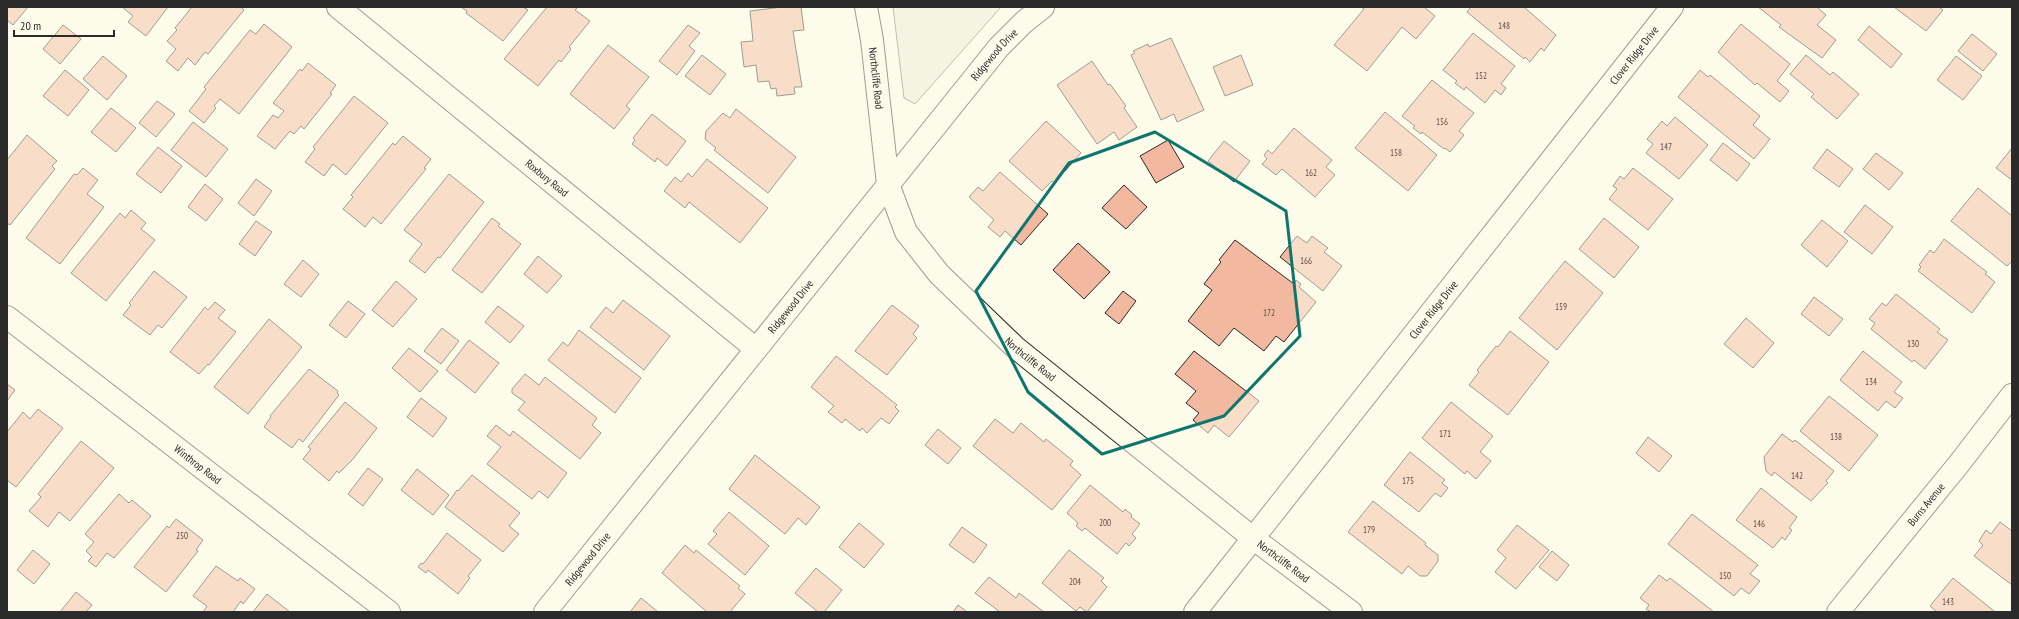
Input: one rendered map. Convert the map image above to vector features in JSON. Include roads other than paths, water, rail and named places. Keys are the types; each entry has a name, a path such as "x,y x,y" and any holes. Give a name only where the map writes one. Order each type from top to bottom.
{"street":[{"name":"Roxbury Road","path":"338,7 756,348"},
{"name":"Northcliffe Road","path":"866,7 872,40 888,184 906,232 945,279 1015,347 1254,539 1351,612"},
{"name":"Ridgewood Drive","path":"545,612 999,47 1024,22 1043,7"},
{"name":"Clover Ridge Drive","path":"1195,612 1672,7"},
{"name":"Winthrop Road","path":"7,317 389,612"},
{"name":"Burns Avenue","path":"1838,612 1958,465 2012,395"}]}
